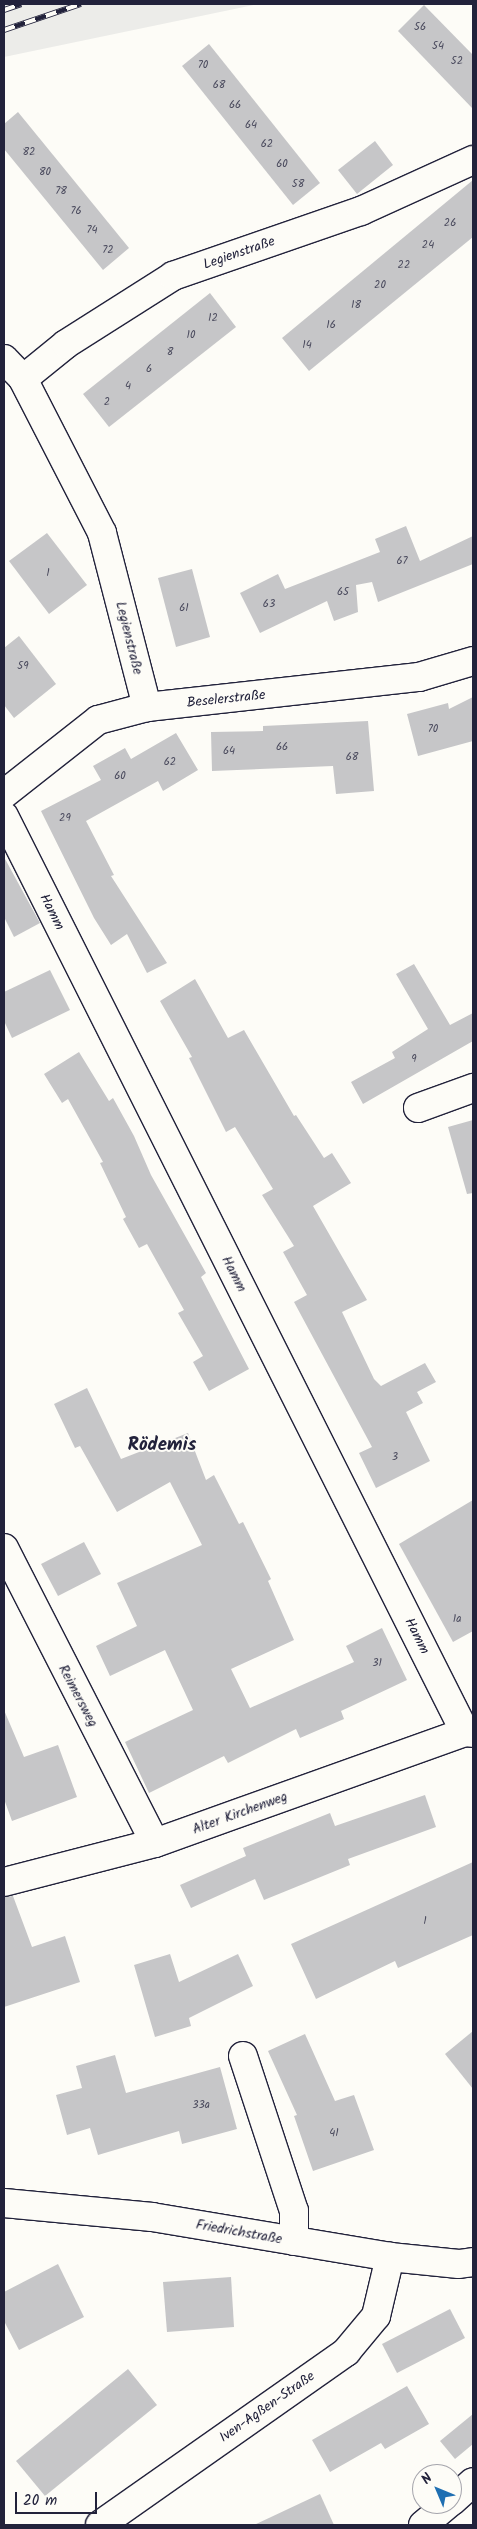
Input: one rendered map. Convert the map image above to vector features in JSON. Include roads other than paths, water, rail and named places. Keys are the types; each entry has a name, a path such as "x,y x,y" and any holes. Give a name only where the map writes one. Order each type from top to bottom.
{"street":[{"name":"Legienstraße","path":"23,379 66,344 172,276 361,211 473,160"},
{"name":"Legienstraße","path":"4,360 23,379 102,533 147,708"},
{"name":"Beselerstraße","path":"4,794 98,720 147,708 409,679 473,661"},
{"name":"Hamm","path":"4,816 469,1732"},
{"path":"418,1108 473,1088"},
{"name":"Reimersweg","path":"4,1548 155,1843"},
{"name":"Alter Kirchenweg","path":"4,1882 155,1843 469,1732"},
{"path":"243,2056 294,2210 294,2241"},
{"name":"Friedrichstraße","path":"4,2203 152,2217 390,2257 459,2264 473,2262"},
{"name":"Iven-Agßen-Straße","path":"100,2525 346,2352 376,2316 390,2257"},
{"path":"462,2492 473,2482"},
{"path":"423,2525 436,2514"}],"railway":[{"path":"4,10 21,4"},
{"path":"4,30 81,4"}],"district":[{"name":"Rödemis","path":"162,1446"}]}
